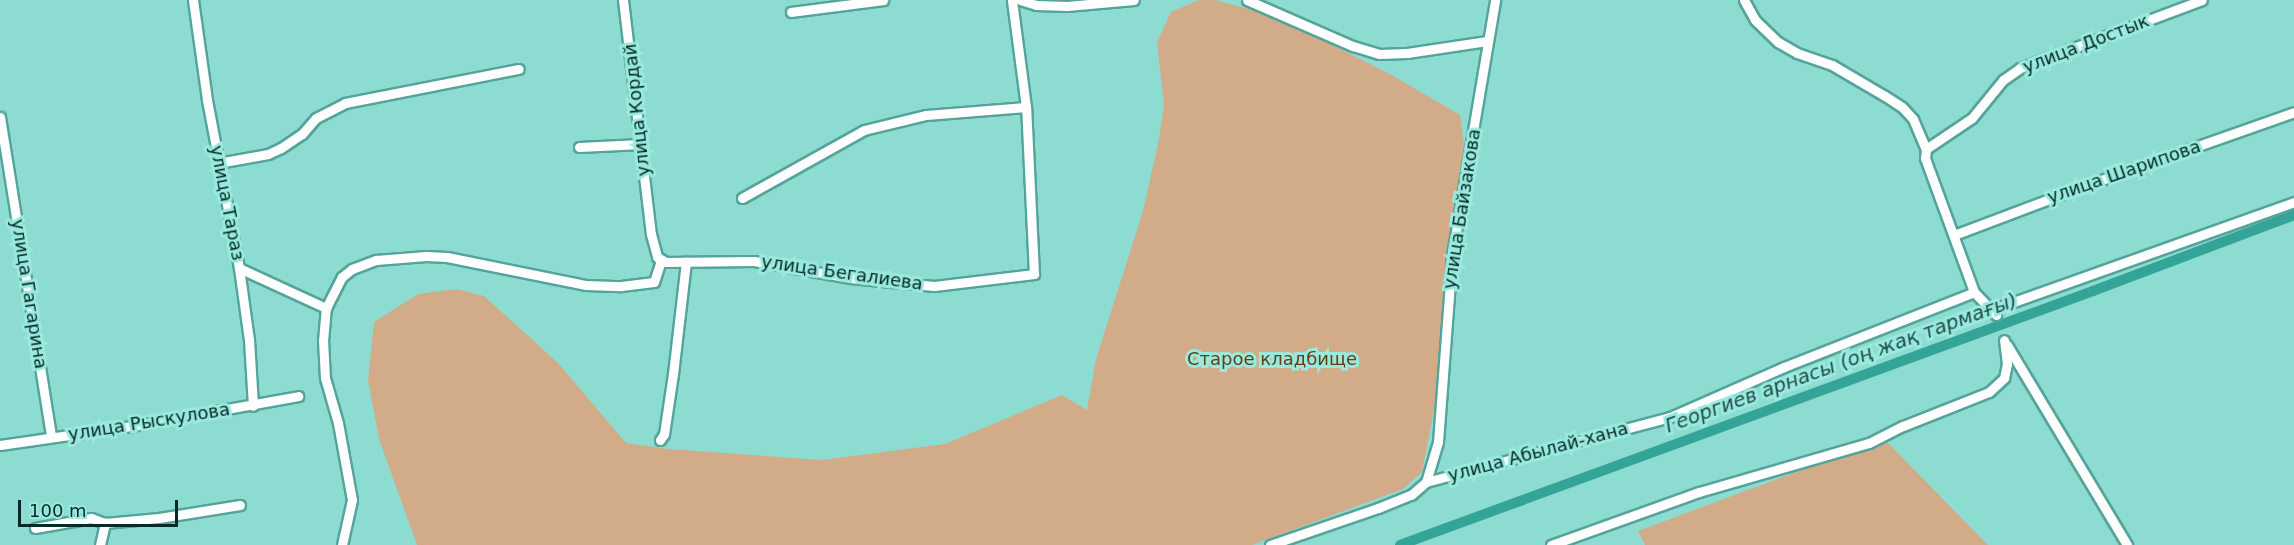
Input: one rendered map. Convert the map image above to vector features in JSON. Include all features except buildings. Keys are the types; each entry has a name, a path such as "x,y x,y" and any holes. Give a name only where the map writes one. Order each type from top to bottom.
{"street":[{"name":"улица Тараз","path":"193,0 218,163 239,268 249,340 253,406"},
{"name":"улица Кордай","path":"623,0 649,220 659,259"},
{"path":"791,12 883,0"},
{"name":"улица Бегалиева","path":"659,259 686,262 754,261 850,278 934,285 1034,274 1026,107 1012,0"},
{"path":"1020,0 1036,5 1067,6 1129,0"},
{"path":"1247,0 1353,46 1379,54 1407,53 1486,41"},
{"name":"улица Байзакова","path":"1426,482 1438,442 1452,255 1472,147 1486,41 1495,0"},
{"path":"1744,0 1755,20 1778,42 1797,53 1832,65 1902,107 1913,119 1926,149 1925,158 1974,292 1994,313 2294,202"},
{"name":"улица Достык","path":"1926,149 1972,118 1998,86 2020,68 2074,41 2202,0"},
{"path":"218,163 268,154 281,148 302,134 316,118 345,103 519,69"},
{"path":"742,198 864,130 926,115 1026,107"},
{"name":"улица Шарипова","path":"1954,235 2073,190 2294,112"},
{"name":"улица Гагарина","path":"0,117 51,437"},
{"path":"579,147 641,144"},
{"path":"342,545 352,500 338,423 325,378 323,341 326,309 342,277 352,269 376,260 426,256 479,263 606,287 651,283 658,272 659,259"},
{"path":"660,440 664,434 673,374 686,262"},
{"path":"239,268 326,309"},
{"name":"улица Абылай-хана","path":"1270,545 1411,495 1426,482 1670,417 1784,367 1974,292"},
{"path":"1551,545 1699,492 1869,443 1903,426 1989,392 2004,378 2007,364 2004,340 2127,545"},
{"name":"улица Рыскулова","path":"0,446 253,406 298,396"},
{"path":"35,528 91,518 105,523 137,521 240,505"},
{"path":"100,545 105,523"}],"green space":[{"name":"Старое кладбище","path":"1199,0 1215,0 1272,15 1390,74 1460,115 1465,154 1448,246 1436,399 1422,472 1403,489 1252,545 417,545 379,439 368,380 374,322 418,294 456,289 484,296 558,363 626,443 669,449 822,460 945,444 1062,395 1087,410 1096,359 1143,211 1159,139 1164,105 1157,42 1171,12"},
{"path":"1884,439 1988,545 1645,545 1638,531"}],"waterway":[{"name":"Георгиев арнасы (оң жақ тармағы)","path":"1400,545 2294,215"}]}
